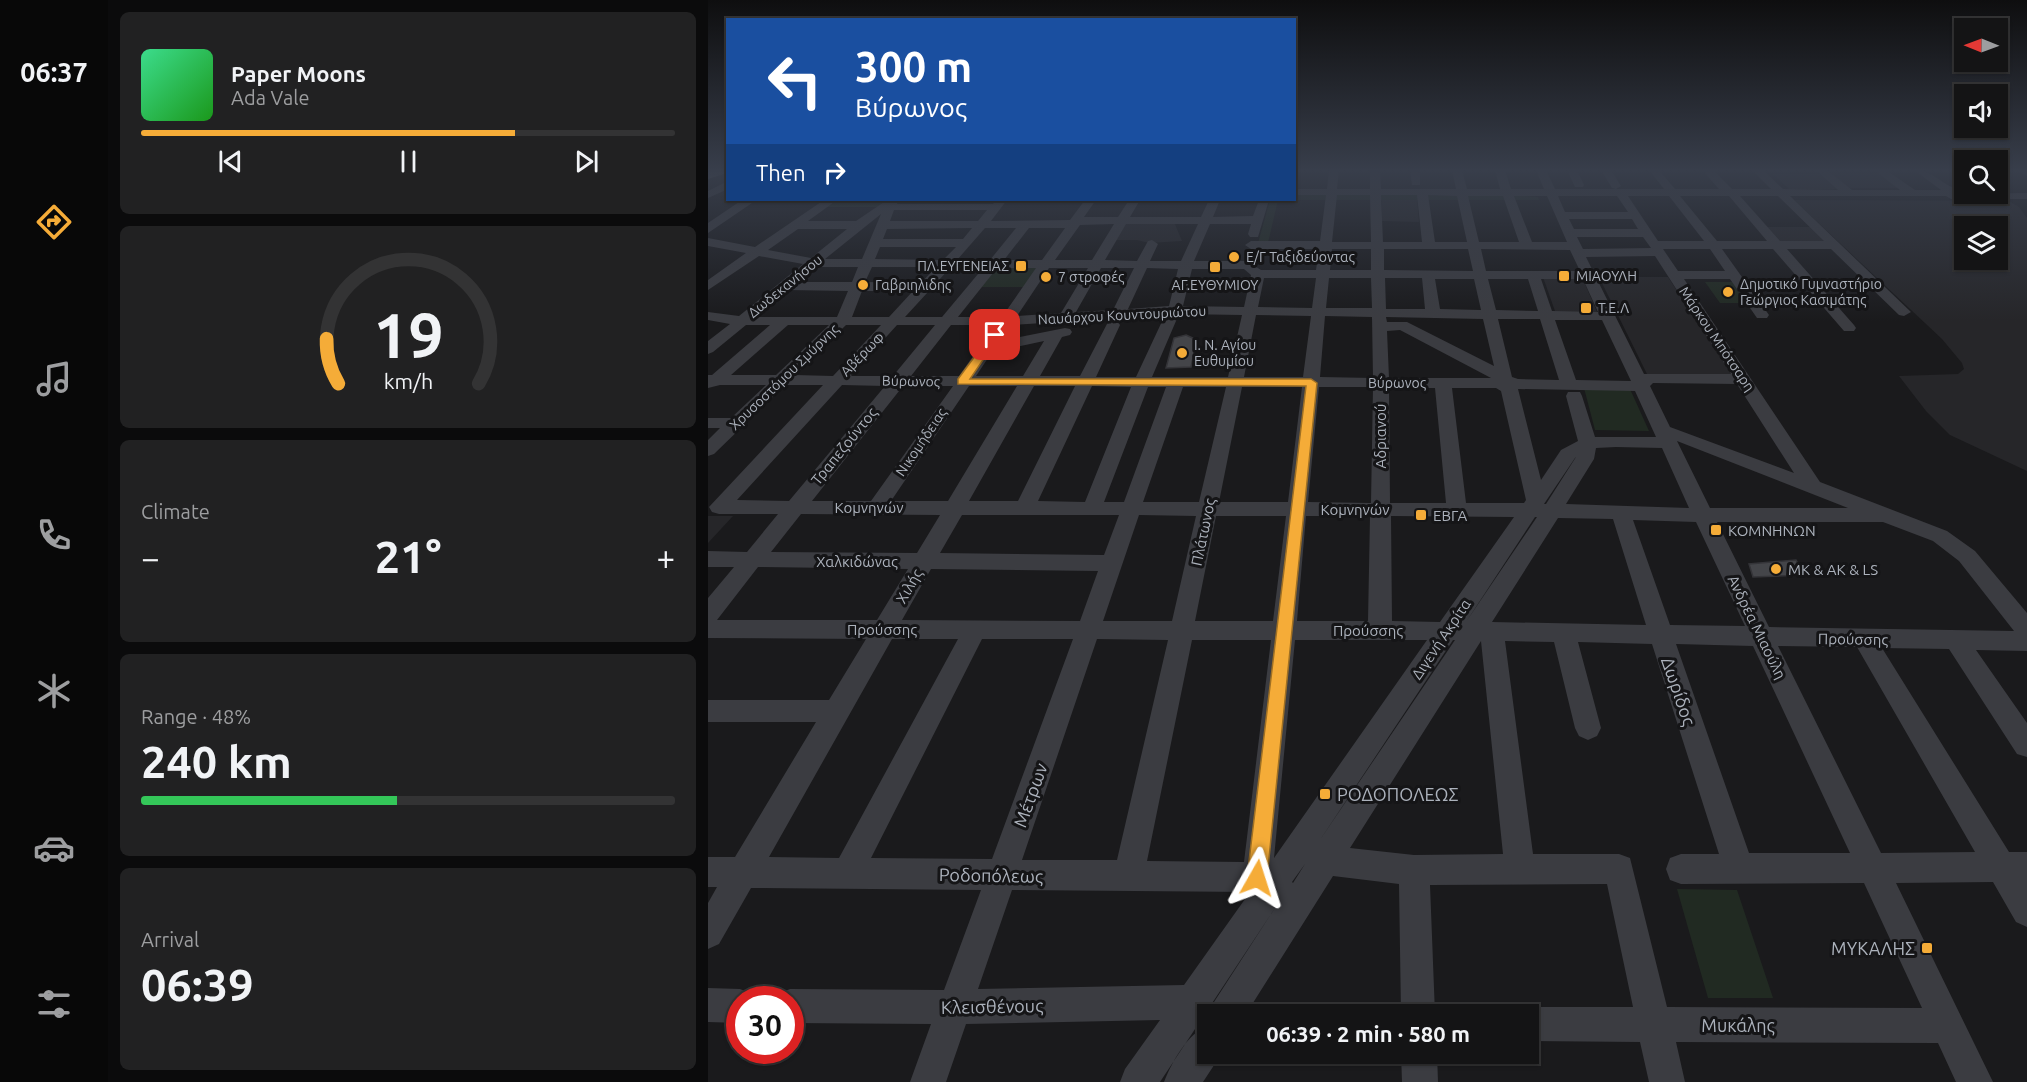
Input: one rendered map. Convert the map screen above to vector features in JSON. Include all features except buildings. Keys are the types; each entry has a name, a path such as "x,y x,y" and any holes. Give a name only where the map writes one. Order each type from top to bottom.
{"street":[{"path":"708,230 721,220"},
{"path":"708,286 801,220"},
{"name":"Δωδεκανήσου","path":"708,349 866,220"},
{"name":"Χρυσοστόμου Σμύρνης","path":"708,450 843,320 885,220"},
{"name":"Αβέρωφ","path":"719,507 985,220"},
{"path":"884,225 1026,224 1110,220"},
{"path":"1066,317 1122,220"},
{"path":"1092,508 1142,382 1179,299 1186,264 1206,220"},
{"name":"Πλάτωνος","path":"1129,876 1251,311 1249,268 1251,245 1258,220"},
{"path":"1275,890 1284,630 1329,220"},
{"name":"Αδριανού","path":"1376,220 1381,383 1380,630"},
{"path":"1425,220 1429,246"},
{"path":"1467,220 1489,315 1539,507"},
{"path":"1518,220 1527,246"},
{"name":"Ανδρέα Μιαούλη","path":"1564,220 1588,275 1975,1082"},
{"name":"Μάρκου Μπότσαρη","path":"1639,220 1744,379 1840,515"},
{"path":"1694,220 1762,315"},
{"path":"1754,220 1849,328"},
{"path":"1810,220 1904,312"},
{"name":"Νικομήδειας","path":"877,507 1075,222"},
{"name":"Τραπεζούντος","path":"708,614 1026,224"},
{"path":"794,225 859,225"},
{"path":"1570,233 1654,243 1714,246 1836,245"},
{"path":"708,242 815,263 1186,264 1249,268 1324,261 1376,245 1527,246 1578,250 1654,243"},
{"path":"875,243 966,243"},
{"path":"1025,508 1152,244"},
{"path":"1251,245 1377,274 1588,275"},
{"path":"1533,274 1588,443 1668,441 1673,433 1923,529 1953,544 1967,556 2027,630"},
{"path":"1428,275 1433,313"},
{"path":"1674,275 1735,276"},
{"path":"785,286 925,287"},
{"name":"Ναυάρχου Κουντουριώτου","path":"708,316 742,321 1005,321 1066,317 1116,319 1174,310 1319,312 1380,320 1405,319"},
{"path":"1405,319 1433,313 1608,316"},
{"path":"986,350 1116,319"},
{"path":"1405,319 1485,366 1507,384"},
{"path":"710,382 784,321"},
{"name":"Χιλής","path":"708,933 1056,334"},
{"name":"Βύρωνος","path":"710,382 781,380 1499,383 1572,391 1641,385 1649,378 1744,379"},
{"name":"Μέτρων","path":"928,1082 1176,382"},
{"path":"1443,383 1457,510"},
{"path":"708,423 737,423"},
{"name":"Διγενή Ακρίτα","path":"1138,1082 1275,890 1314,852 1471,631 1539,507 1585,459 1588,443"},
{"name":"Κομνηνών","path":"719,507 1457,510 1539,507 1621,514 1883,515"},
{"name":"Δωρίδος","path":"1621,514 1739,869"},
{"name":"Χαλκιδώνας","path":"708,559 1113,563"},
{"name":"Προύσσης","path":"708,629 1380,630 2027,641"},
{"path":"847,873 975,630"},
{"path":"1471,631 1520,869"},
{"path":"1564,634 1588,728"},
{"path":"1864,639 2014,867 2027,911"},
{"path":"1956,640 2027,745"},
{"path":"708,711 836,711"},
{"path":"1314,852 1414,870 1618,869 1666,1082"},
{"path":"1681,868 2014,867"},
{"path":"1414,870 1418,1004"},
{"name":"Ροδοπόλεως","path":"708,872 1129,876 1275,890"},
{"name":"Διγενή Ακρίτα","path":"1230,1004 1275,890"},
{"name":"Κλεισθένους","path":"804,1006 955,1007 1193,1002"},
{"path":"708,1005 726,1006"},
{"name":"Μυκάλης","path":"1539,1024 1948,1026"},
{"path":"1182,1082 1197,1060"},
{"path":"1419,1064 1420,1082"}],"shaded area":[{"path":"1264,220 1273,220 1268,243 1258,243"},
{"path":"1419,220 1419,222 1382,221"},
{"path":"1816,220 1954,220 1954,270 2008,270 2008,220 2027,220 2027,471 1950,435 1926,411 1899,376 1958,374 1964,369 1962,363 1942,339"},
{"path":"1126,222 1174,222 1182,241 1149,243 1137,240 1115,240"},
{"path":"1764,227 1813,227 1831,244 1780,244"},
{"path":"993,266 1039,266 1024,287 978,287"},
{"path":"1543,277 1582,277 1598,314 1556,314"},
{"path":"1599,277 1668,277 1731,374 1647,374"},
{"name":"Δημοτικό Γυμναστήριο Γεώργιος Κασιμάτης","path":"1705,282 1735,282 1751,303 1720,303"},
{"path":"1584,388 1630,389 1649,431 1595,430"},
{"path":"708,516 733,516 708,543"},
{"path":"1677,889 1737,890 1773,998 1708,998"}],"place":[{"name":"Ε/Γ Ταξιδεύοντας","path":"1234,257"},
{"name":"ΠΛ.ΕΥΓΕΝΕΙΑΣ","path":"1021,266"},
{"name":"ΑΓ.ΕΥΘΥΜΙΟΥ","path":"1215,267"},
{"name":"ΜΙΑΟΥΛΗ","path":"1564,276"},
{"name":"7 στροφές","path":"1046,277"},
{"name":"Γαβριηλιδης","path":"863,285"},
{"name":"Δημοτικό Γυμναστήριο Γεώργιος Κασιμάτης","path":"1728,292"},
{"name":"Τ.Ε.Λ","path":"1586,308"},
{"name":"Ι. Ν. Αγίου Ευθυμίου","path":"1182,353"},
{"name":"ΕΒΓΑ","path":"1421,515"},
{"name":"ΚΟΜΝΗΝΩΝ","path":"1716,530"},
{"name":"MK & AK & LS","path":"1776,569"},
{"name":"ΡΟΔΟΠΟΛΕΩΣ","path":"1325,794"},
{"name":"ΜΥΚΑΛΗΣ","path":"1927,948"}],"route":[{"path":"995,335 962,382 1311,383 1257,878"}]}
